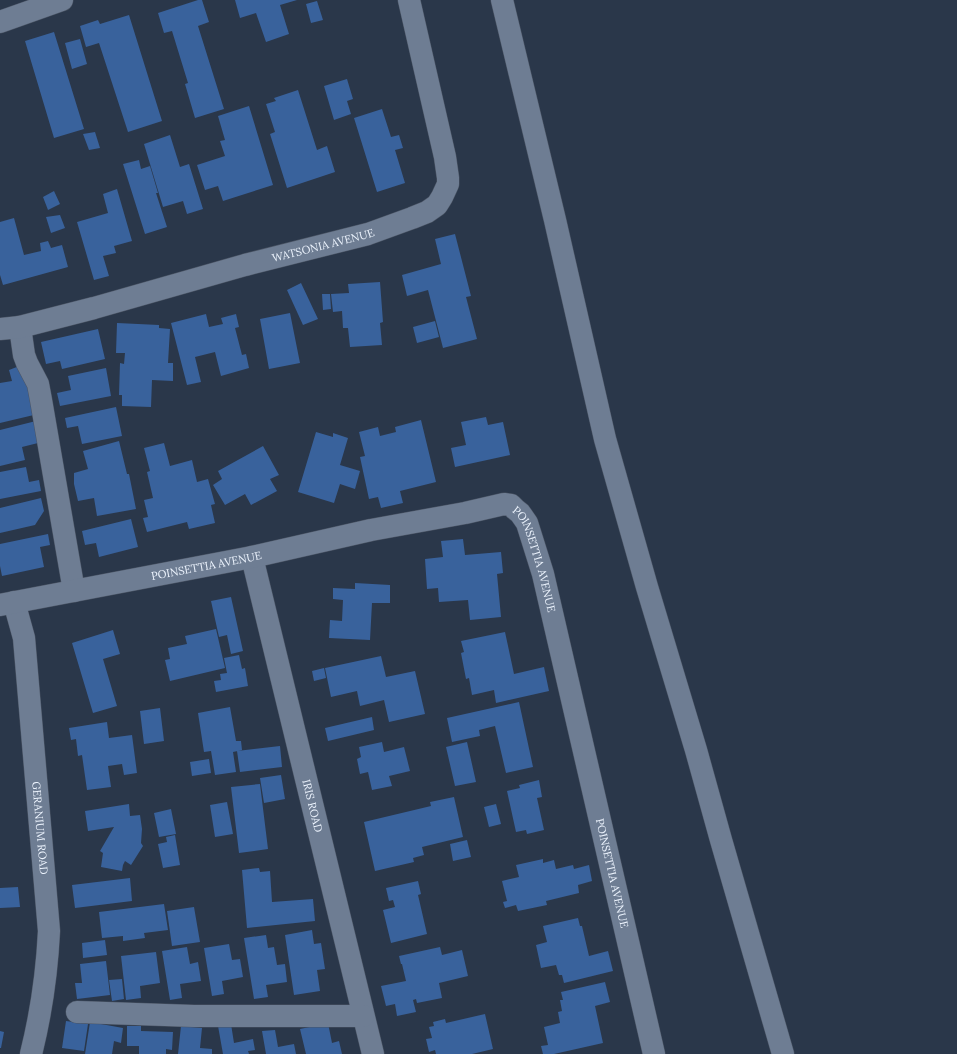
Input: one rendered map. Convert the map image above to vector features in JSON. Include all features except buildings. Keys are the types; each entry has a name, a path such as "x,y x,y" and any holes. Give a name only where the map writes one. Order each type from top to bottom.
{"street":[{"path":"0,22 62,0"},
{"name":"WATSONIA AVENUE","path":"10,328 94,308 245,265 368,234 427,212 437,205 448,184 448,170 409,0"},
{"path":"502,0 606,439 647,587 696,750 783,1054"},
{"path":"10,328 38,384 74,590"},
{"name":"POINSETTIA AVENUE","path":"7,603 252,557 371,530 465,513 504,504 511,505 520,513 527,524 543,574 654,1054"},
{"name":"IRIS ROAD","path":"252,557 372,1054"},
{"name":"GERANIUM ROAD","path":"7,603 24,638 49,931 42,996 36,1031 30,1054"},
{"path":"78,1012 194,1016 363,1016"}]}
